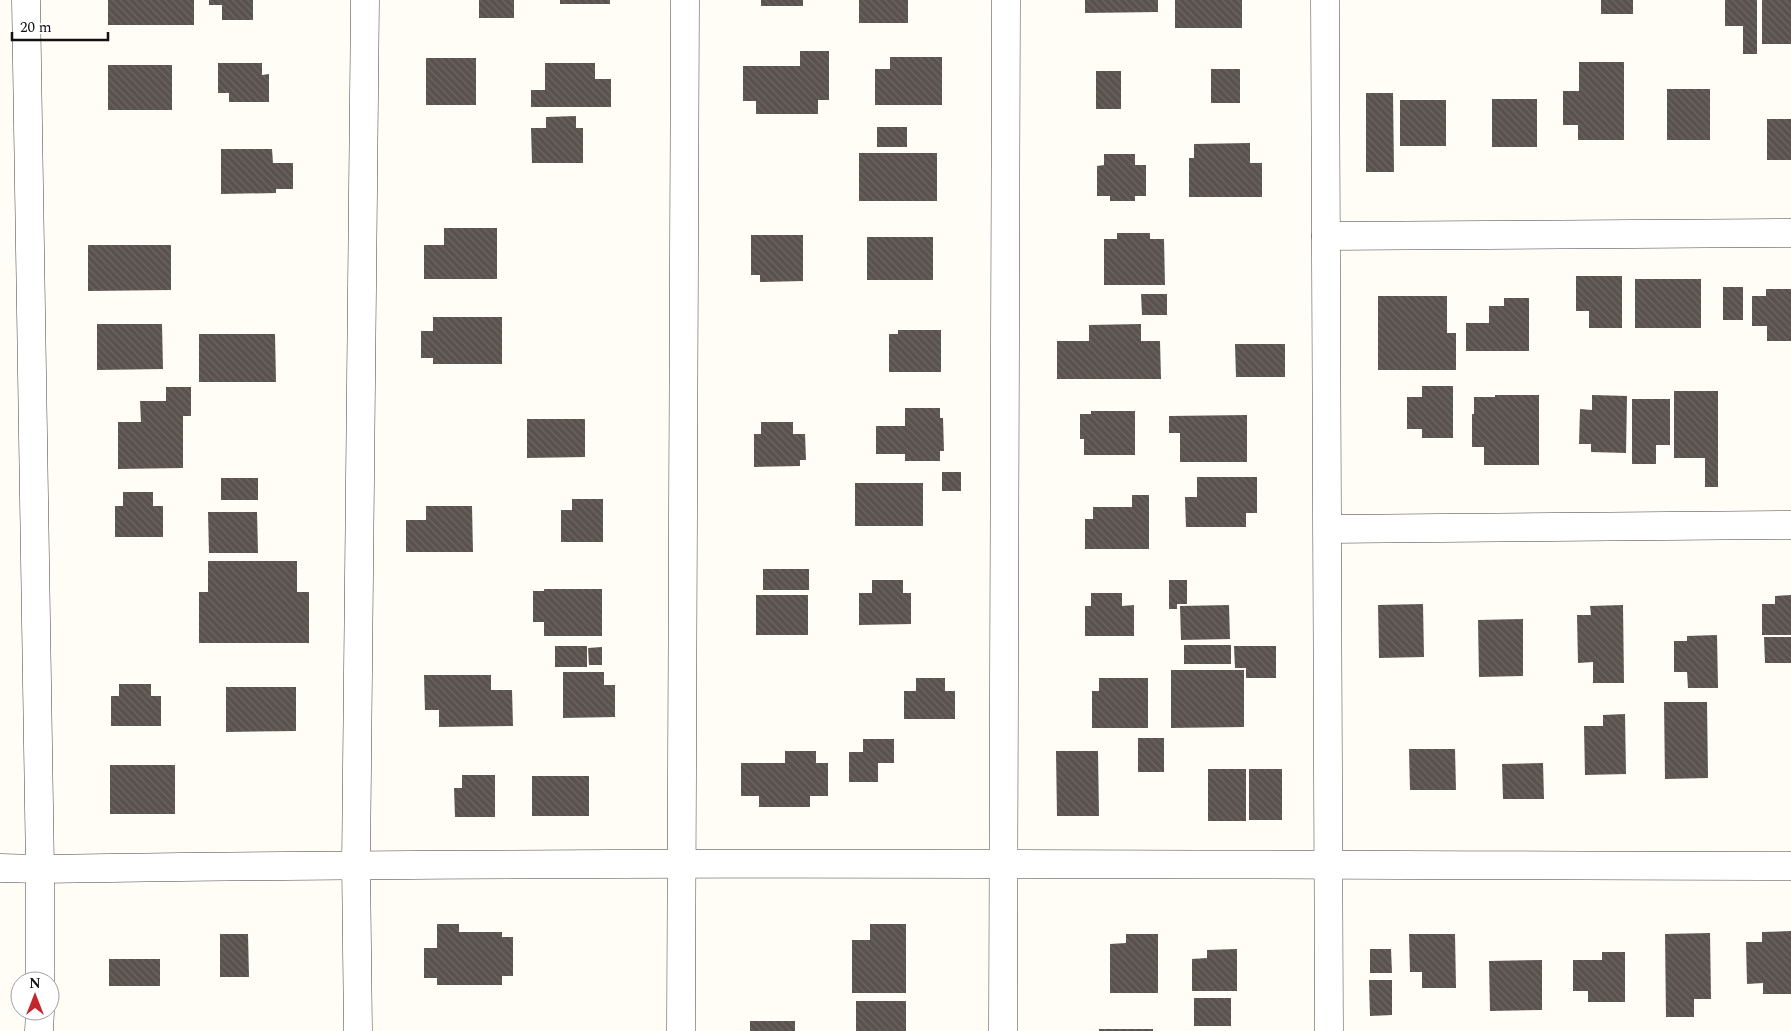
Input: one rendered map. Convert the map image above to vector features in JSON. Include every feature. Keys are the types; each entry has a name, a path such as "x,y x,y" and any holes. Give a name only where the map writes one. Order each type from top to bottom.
{"street":[{"path":"26,0 40,971"},
{"path":"358,1031 356,864 364,0"},
{"path":"681,1031 685,0"},
{"path":"1003,1031 1006,0"},
{"path":"1325,0 1330,1031"},
{"path":"1326,236 1791,233"},
{"path":"1328,529 1791,525"},
{"path":"0,868 681,863 1791,866"}],"building":[{"path":"108,0 194,0 194,25 108,25"},
{"path":"209,0 253,0 253,20 222,20 222,5 209,5"},
{"path":"479,0 514,0 514,18 479,18"},
{"path":"560,0 610,0 610,4 560,4"},
{"path":"761,0 803,0 803,6 761,6"},
{"path":"859,0 908,0 908,23 859,23"},
{"path":"1085,0 1158,0 1158,12 1085,13"},
{"path":"1175,0 1242,0 1242,28 1175,28"},
{"path":"1601,0 1633,0 1633,14 1601,14"},
{"path":"1725,0 1757,0 1757,54 1743,54 1743,26 1725,26"},
{"path":"1762,0 1791,0 1791,44 1762,44"},
{"path":"800,51 829,51 829,100 818,100 818,114 756,114 756,101 743,101 743,66 800,66"},
{"path":"890,57 942,57 942,105 875,105 875,69 890,69"},
{"path":"426,58 476,58 476,105 426,105"},
{"path":"1579,62 1624,62 1624,140 1578,140 1578,125 1563,125 1563,91 1579,91"},
{"path":"218,63 262,63 262,75 269,74 269,102 229,102 229,93 218,93"},
{"path":"545,63 595,63 595,79 611,79 611,107 531,107 531,90 545,90"},
{"path":"108,65 172,65 172,110 108,110"},
{"path":"1211,69 1240,69 1240,103 1211,103"},
{"path":"1096,71 1121,71 1121,109 1096,109"},
{"path":"1667,89 1710,89 1710,140 1667,140"},
{"path":"1366,93 1393,93 1394,172 1366,172"},
{"path":"1492,99 1537,99 1537,147 1492,147"},
{"path":"1400,100 1446,100 1446,146 1400,146"},
{"path":"576,116 576,128 583,128 583,163 532,163 531,128 546,128 546,117"},
{"path":"1767,119 1791,119 1791,160 1767,160"},
{"path":"877,127 907,127 907,147 877,147"},
{"path":"1250,143 1250,163 1262,163 1262,197 1189,197 1189,158 1194,158 1194,144"},
{"path":"221,149 272,149 273,163 293,163 293,189 276,189 276,193 221,194"},
{"path":"859,153 937,153 937,201 859,201"},
{"path":"1104,154 1135,154 1135,165 1146,165 1146,196 1135,196 1135,201 1110,201 1110,196 1097,196 1097,166 1104,165"},
{"path":"444,228 497,228 497,279 424,279 424,245 444,245"},
{"path":"1117,233 1150,233 1150,239 1164,239 1165,285 1104,285 1104,239 1117,239"},
{"path":"751,235 803,235 803,281 760,282 760,275 751,275"},
{"path":"867,237 933,237 933,280 867,280"},
{"path":"88,245 171,245 171,290 88,291"},
{"path":"1576,276 1622,276 1622,328 1589,328 1589,311 1576,311"},
{"path":"1635,279 1701,279 1701,328 1635,328"},
{"path":"1723,287 1743,287 1743,320 1723,320"},
{"path":"1766,289 1791,289 1791,341 1767,341 1767,326 1752,326 1752,296 1766,296"},
{"path":"1141,294 1167,294 1167,315 1142,315"},
{"path":"1378,296 1447,296 1447,333 1456,333 1456,370 1378,370"},
{"path":"1504,298 1529,298 1529,351 1466,351 1466,323 1489,323 1489,306 1504,306"},
{"path":"433,317 502,317 502,364 433,364 433,358 421,358 421,331 433,331"},
{"path":"97,324 162,324 163,369 97,370"},
{"path":"1141,324 1141,341 1160,341 1161,379 1057,379 1057,341 1089,341 1089,325"},
{"path":"898,330 941,330 941,372 889,372 889,334 898,334"},
{"path":"199,334 275,334 276,382 199,382"},
{"path":"1235,344 1285,344 1285,377 1236,377"},
{"path":"1422,386 1453,386 1453,438 1422,438 1422,429 1407,429 1407,397 1422,397"},
{"path":"166,387 191,387 191,416 183,416 183,468 118,469 118,422 141,422 140,401 166,401"},
{"path":"1674,391 1718,391 1718,487 1705,487 1705,458 1674,458"},
{"path":"1495,395 1539,395 1539,465 1484,465 1484,447 1472,447 1474,397 1495,397"},
{"path":"1592,395 1627,396 1626,453 1591,452 1591,444 1579,444 1580,409 1592,410"},
{"path":"1632,399 1670,399 1670,445 1656,445 1656,464 1632,464"},
{"path":"905,408 940,408 940,418 943,418 944,451 940,451 940,461 905,461 905,454 876,454 876,426 905,426"},
{"path":"1091,411 1135,411 1135,455 1084,455 1084,439 1080,439 1080,414 1091,414"},
{"path":"1247,415 1247,462 1180,462 1180,433 1169,433 1169,416"},
{"path":"527,419 585,419 585,457 527,458"},
{"path":"761,422 793,422 793,434 805,434 806,460 800,460 800,466 754,467 754,434 761,434"},
{"path":"942,472 961,472 961,491 942,491"},
{"path":"1197,477 1257,477 1257,513 1246,513 1246,527 1186,527 1185,497 1197,497"},
{"path":"221,478 258,478 258,500 221,500"},
{"path":"855,483 923,483 923,526 855,526"},
{"path":"123,492 153,492 153,506 163,506 163,537 115,537 115,506 123,506"},
{"path":"1132,495 1149,495 1149,549 1085,549 1085,519 1093,519 1093,507 1132,507"},
{"path":"572,499 603,499 603,542 561,542 561,510 572,510"},
{"path":"426,506 472,506 473,552 406,552 406,520 426,520"},
{"path":"208,512 257,512 258,553 209,553"},
{"path":"208,561 297,561 297,592 309,592 309,643 199,643 199,592 208,592"},
{"path":"763,569 809,569 809,590 763,590"},
{"path":"872,580 903,580 903,593 911,593 911,624 859,625 859,593 872,593"},
{"path":"1169,580 1187,580 1187,604 1177,604 1177,609 1169,609"},
{"path":"544,589 602,589 602,636 544,636 544,622 533,622 533,591 544,591"},
{"path":"1091,593 1122,593 1122,606 1134,605 1134,636 1085,636 1085,606 1091,606"},
{"path":"756,595 808,595 808,635 756,635"},
{"path":"1791,595 1791,635 1762,635 1762,604 1775,604 1775,596"},
{"path":"1423,604 1424,657 1379,658 1378,605"},
{"path":"1229,605 1230,639 1181,640 1180,606"},
{"path":"1623,605 1624,683 1593,683 1593,662 1578,663 1577,615 1591,615 1590,606"},
{"path":"1523,619 1523,676 1479,677 1478,620"},
{"path":"1717,635 1718,688 1688,688 1687,672 1674,672 1674,641 1687,641 1687,636"},
{"path":"1764,637 1791,637 1791,663 1765,663"},
{"path":"1184,645 1231,645 1231,664 1184,664"},
{"path":"555,646 587,646 587,667 555,667"},
{"path":"1234,646 1276,646 1276,678 1246,678 1246,668 1235,668"},
{"path":"602,647 602,665 589,665 588,648"},
{"path":"1171,670 1244,670 1244,727 1171,728"},
{"path":"563,672 604,672 604,685 615,685 615,717 563,718"},
{"path":"424,675 491,675 491,690 512,690 513,726 439,727 439,710 425,710"},
{"path":"916,678 945,678 945,691 955,691 955,719 904,719 904,691 916,691"},
{"path":"1099,678 1148,678 1148,728 1092,728 1092,691 1099,691"},
{"path":"119,684 151,684 151,696 161,696 161,726 111,726 111,696 119,696"},
{"path":"226,687 296,687 296,731 226,732"},
{"path":"1664,702 1707,702 1708,778 1665,779"},
{"path":"1625,714 1626,774 1585,775 1584,726 1603,726 1603,715"},
{"path":"1138,738 1164,738 1164,772 1138,772"},
{"path":"863,739 894,739 894,763 878,763 878,782 849,782 849,752 863,752"},
{"path":"1409,749 1455,749 1456,790 1410,790"},
{"path":"785,751 816,751 816,763 828,763 828,796 810,796 810,807 759,807 759,796 741,796 741,763 785,763"},
{"path":"1056,751 1098,751 1099,816 1057,816"},
{"path":"1543,763 1544,799 1503,799 1502,764"},
{"path":"110,765 175,765 175,814 110,814"},
{"path":"1208,769 1246,769 1246,821 1208,821"},
{"path":"1249,769 1282,769 1282,820 1249,820"},
{"path":"462,775 495,775 495,817 455,817 454,788 462,788"},
{"path":"532,776 589,776 589,816 532,816"},
{"path":"437,924 459,924 459,932 502,932 502,937 513,937 513,976 502,976 502,985 437,985 437,978 424,978 424,948 437,948"},
{"path":"870,924 906,924 906,993 852,993 852,940 870,940"},
{"path":"1791,931 1791,994 1763,994 1763,983 1747,984 1746,942 1762,942 1762,932"},
{"path":"1710,933 1711,999 1694,999 1694,1017 1666,1017 1665,934"},
{"path":"220,934 248,934 249,977 220,977"},
{"path":"1126,934 1158,934 1158,993 1110,993 1110,944 1126,943"},
{"path":"1409,934 1455,934 1456,988 1422,988 1422,972 1410,972"},
{"path":"1237,949 1237,991 1192,991 1192,959 1207,958 1207,950"},
{"path":"1370,949 1391,949 1392,973 1370,973"},
{"path":"1602,952 1625,952 1625,1002 1588,1002 1588,991 1573,991 1573,960 1602,960"},
{"path":"109,959 160,959 160,986 109,986"},
{"path":"1542,960 1542,1010 1490,1011 1489,961"},
{"path":"1369,980 1392,980 1392,1015 1370,1016"},
{"path":"1194,998 1231,998 1231,1026 1194,1026"},
{"path":"856,1001 906,1001 906,1031 856,1031"},
{"path":"750,1021 795,1021 795,1031 750,1031"},
{"path":"1099,1029 1153,1029 1153,1031 1099,1031"}]}
